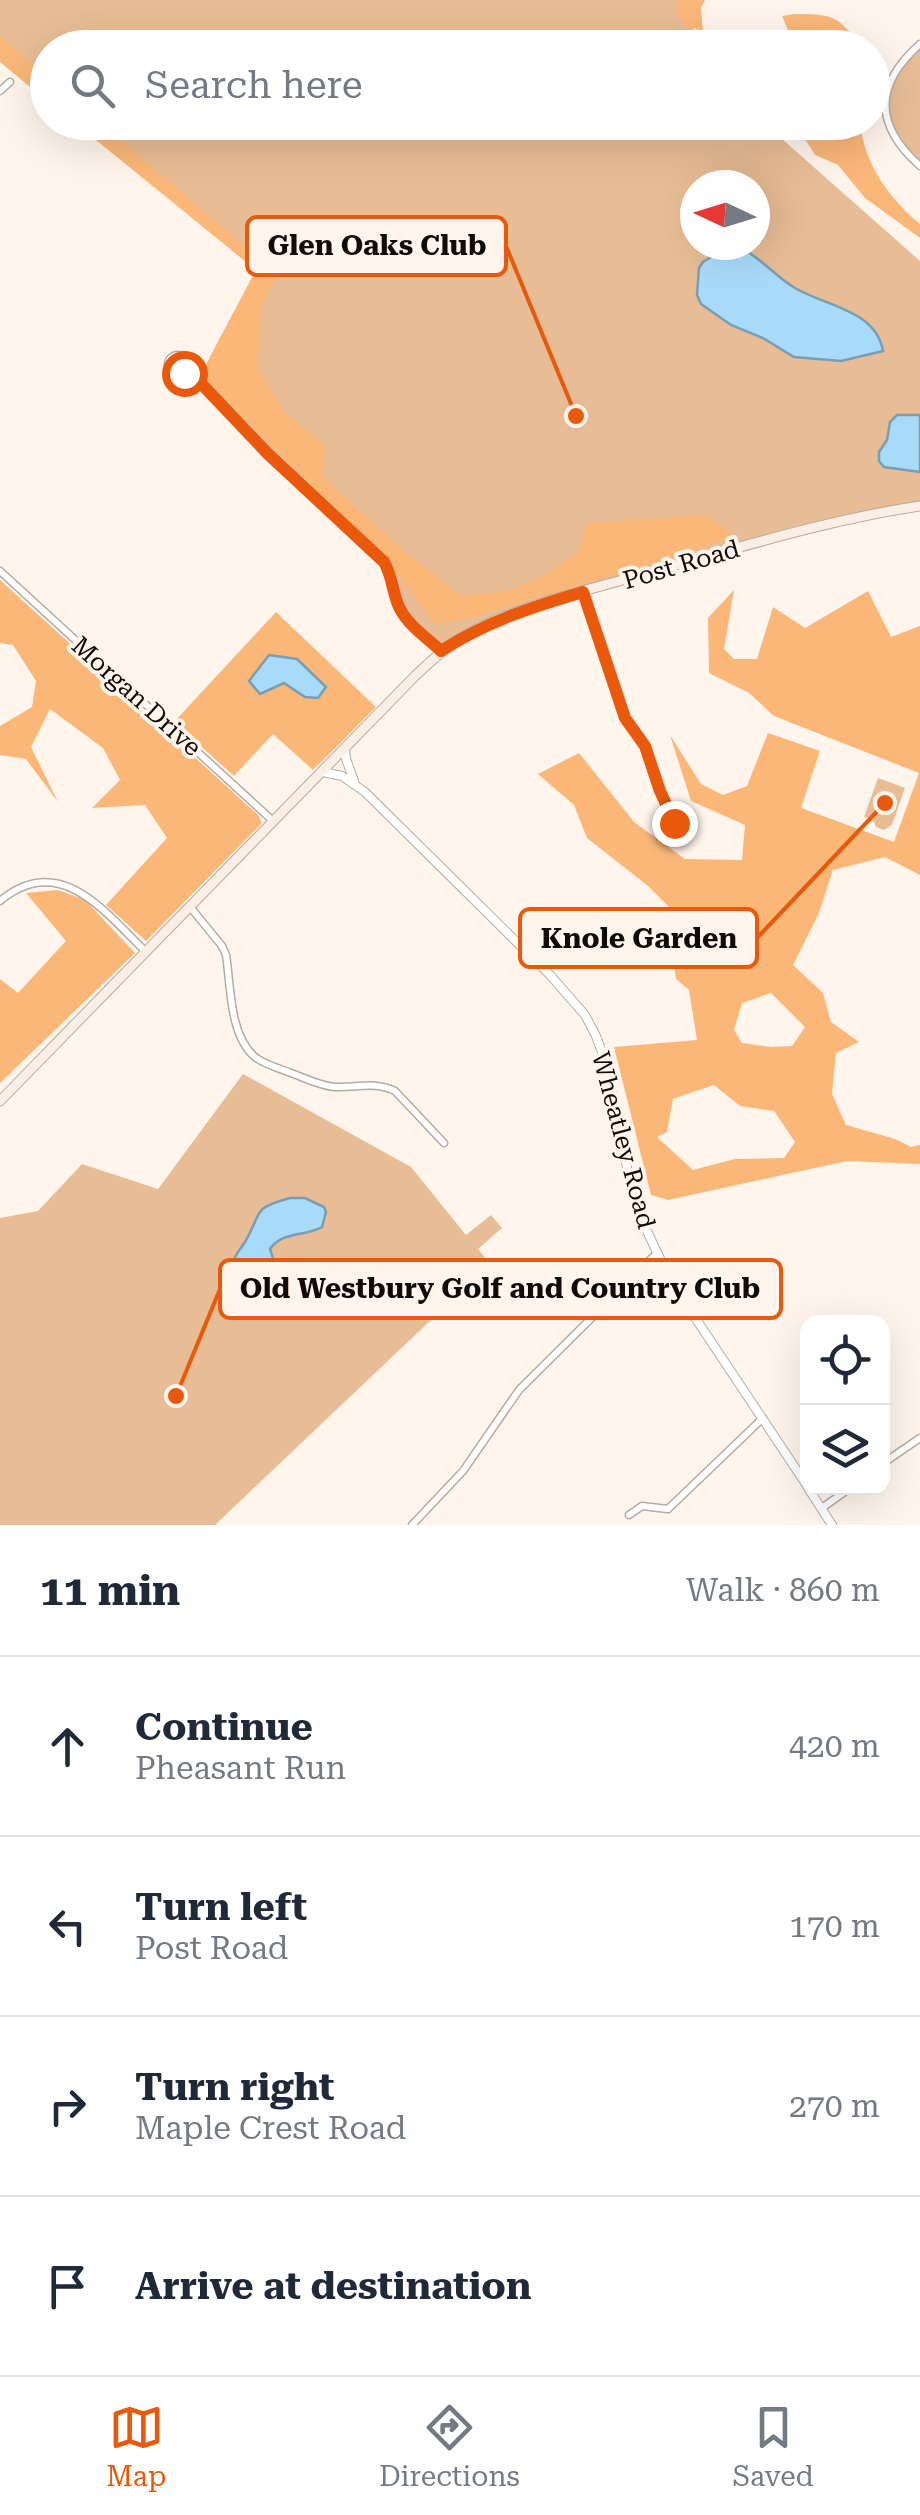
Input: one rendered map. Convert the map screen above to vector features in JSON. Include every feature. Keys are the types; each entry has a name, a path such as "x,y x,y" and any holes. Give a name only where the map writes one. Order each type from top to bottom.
{"main road":[{"name":"Post Road","path":"324,772 441,651 500,618 804,529 920,506"},
{"path":"0,1101 324,772"}],"street":[{"path":"890,81 905,57 920,44"},
{"path":"0,91 10,82"},
{"path":"890,127 897,143 920,166"},
{"path":"186,371 384,562 400,611 441,651"},
{"name":"Morgan Drive","path":"0,571 273,821"},
{"path":"583,592 625,718 645,746 660,791 678,819"},
{"name":"Wheatley Road","path":"346,749 349,772 357,784 550,974 585,1016 605,1060 630,1182 657,1253 670,1280 800,1475"},
{"name":"Wheatley Road","path":"324,772 357,784"},
{"path":"0,901 25,886 65,885 88,896 147,952"},
{"path":"190,908 226,955 236,1021 254,1056 323,1085 387,1087 444,1143"},
{"path":"412,1525 463,1471 519,1390 657,1253"},
{"path":"629,1515 642,1506 668,1508 763,1418"},
{"path":"890,1459 920,1438"},
{"name":"Wheatley Road","path":"813,1495 832,1525"},
{"path":"822,1508 840,1495"}],"shaded area":[{"path":"0,0 697,0 693,4 694,30 30,30 30,83 0,58"},
{"path":"677,0 705,0 701,8 703,30 687,26 676,14"},
{"path":"782,16 833,18 847,30 788,30"},
{"path":"0,36 30,62 30,87 0,62"},
{"path":"920,46 920,163 905,148 890,119 891,90"},
{"path":"96,140 121,140 278,275 262,303 257,365 285,413 326,445 322,476 397,545 461,596 509,591 546,574 579,552 586,523 704,515 730,532 725,540 627,572 435,625 403,580 201,374 256,270"},
{"path":"99,140 783,140 920,261 920,506 831,523 500,618 441,651 400,611 389,571 198,380 256,270"},
{"path":"806,140 864,140 888,191 920,224 920,238 865,198 838,165 815,155"},
{"path":"0,580 258,815 262,823 146,941 106,905 167,838 145,805 92,808 120,780 103,748 50,709 31,747 58,802 26,759 0,755 0,726 32,707 36,681 13,645 0,643"},
{"path":"734,590 724,649 734,659 757,659 773,607 805,628 868,591 891,637 920,626 920,875 885,857 833,870 819,913 793,965 823,993 831,1022 859,1042 836,1053 832,1094 846,1125 911,1147 920,1145 920,1164 847,1161 668,1200 651,1195 614,1047 697,1040 689,990 676,979 672,951 644,937 669,907 587,838 574,805 538,774 579,753 634,822 685,859 742,860 745,825 691,801 670,735 701,784 723,795 747,786 768,733 820,751 801,808 894,842 919,773 774,716 749,693 709,673 708,618","holes":["771,993 805,1027 792,1046 742,1043 734,1030 742,1003","714,1085 740,1106 774,1111 795,1142 784,1158 735,1159 693,1170 657,1137 667,1132 673,1099"]},
{"path":"276,612 376,707 313,770 273,734 234,776 174,722"},
{"path":"878,778 905,788 892,825 884,830 864,817"},
{"path":"58,890 85,900 135,953 0,1083 0,979 18,993 66,941 26,893"},
{"path":"243,1074 411,1167 466,1235 491,1215 502,1228 478,1249 490,1264 215,1525 0,1525 0,1218 38,1211 82,1164 158,1189"}],"water":[{"path":"759,260 795,288 848,311 871,326 883,351 841,361 794,357 731,325 701,304 697,295 703,262"},
{"path":"897,415 920,415 920,472 884,467 879,461 890,422"},
{"path":"269,655 297,659 326,687 318,698 305,697 284,683 260,694 249,681"},
{"path":"290,1198 305,1198 324,1207 322,1227 275,1243 270,1249 275,1264 270,1267 253,1272 237,1267 233,1263 235,1257 259,1213"}],"place":[{"name":"Glen Oaks Club","path":"576,416"},
{"name":"Knole Garden","path":"885,803"},
{"name":"Old Westbury Golf and Country Club","path":"176,1396"}],"route":[{"path":"184,373 195,377 267,453 384,562 400,611 441,651 500,618 583,592 625,718 652,760 660,791 678,819 674,823"}]}
